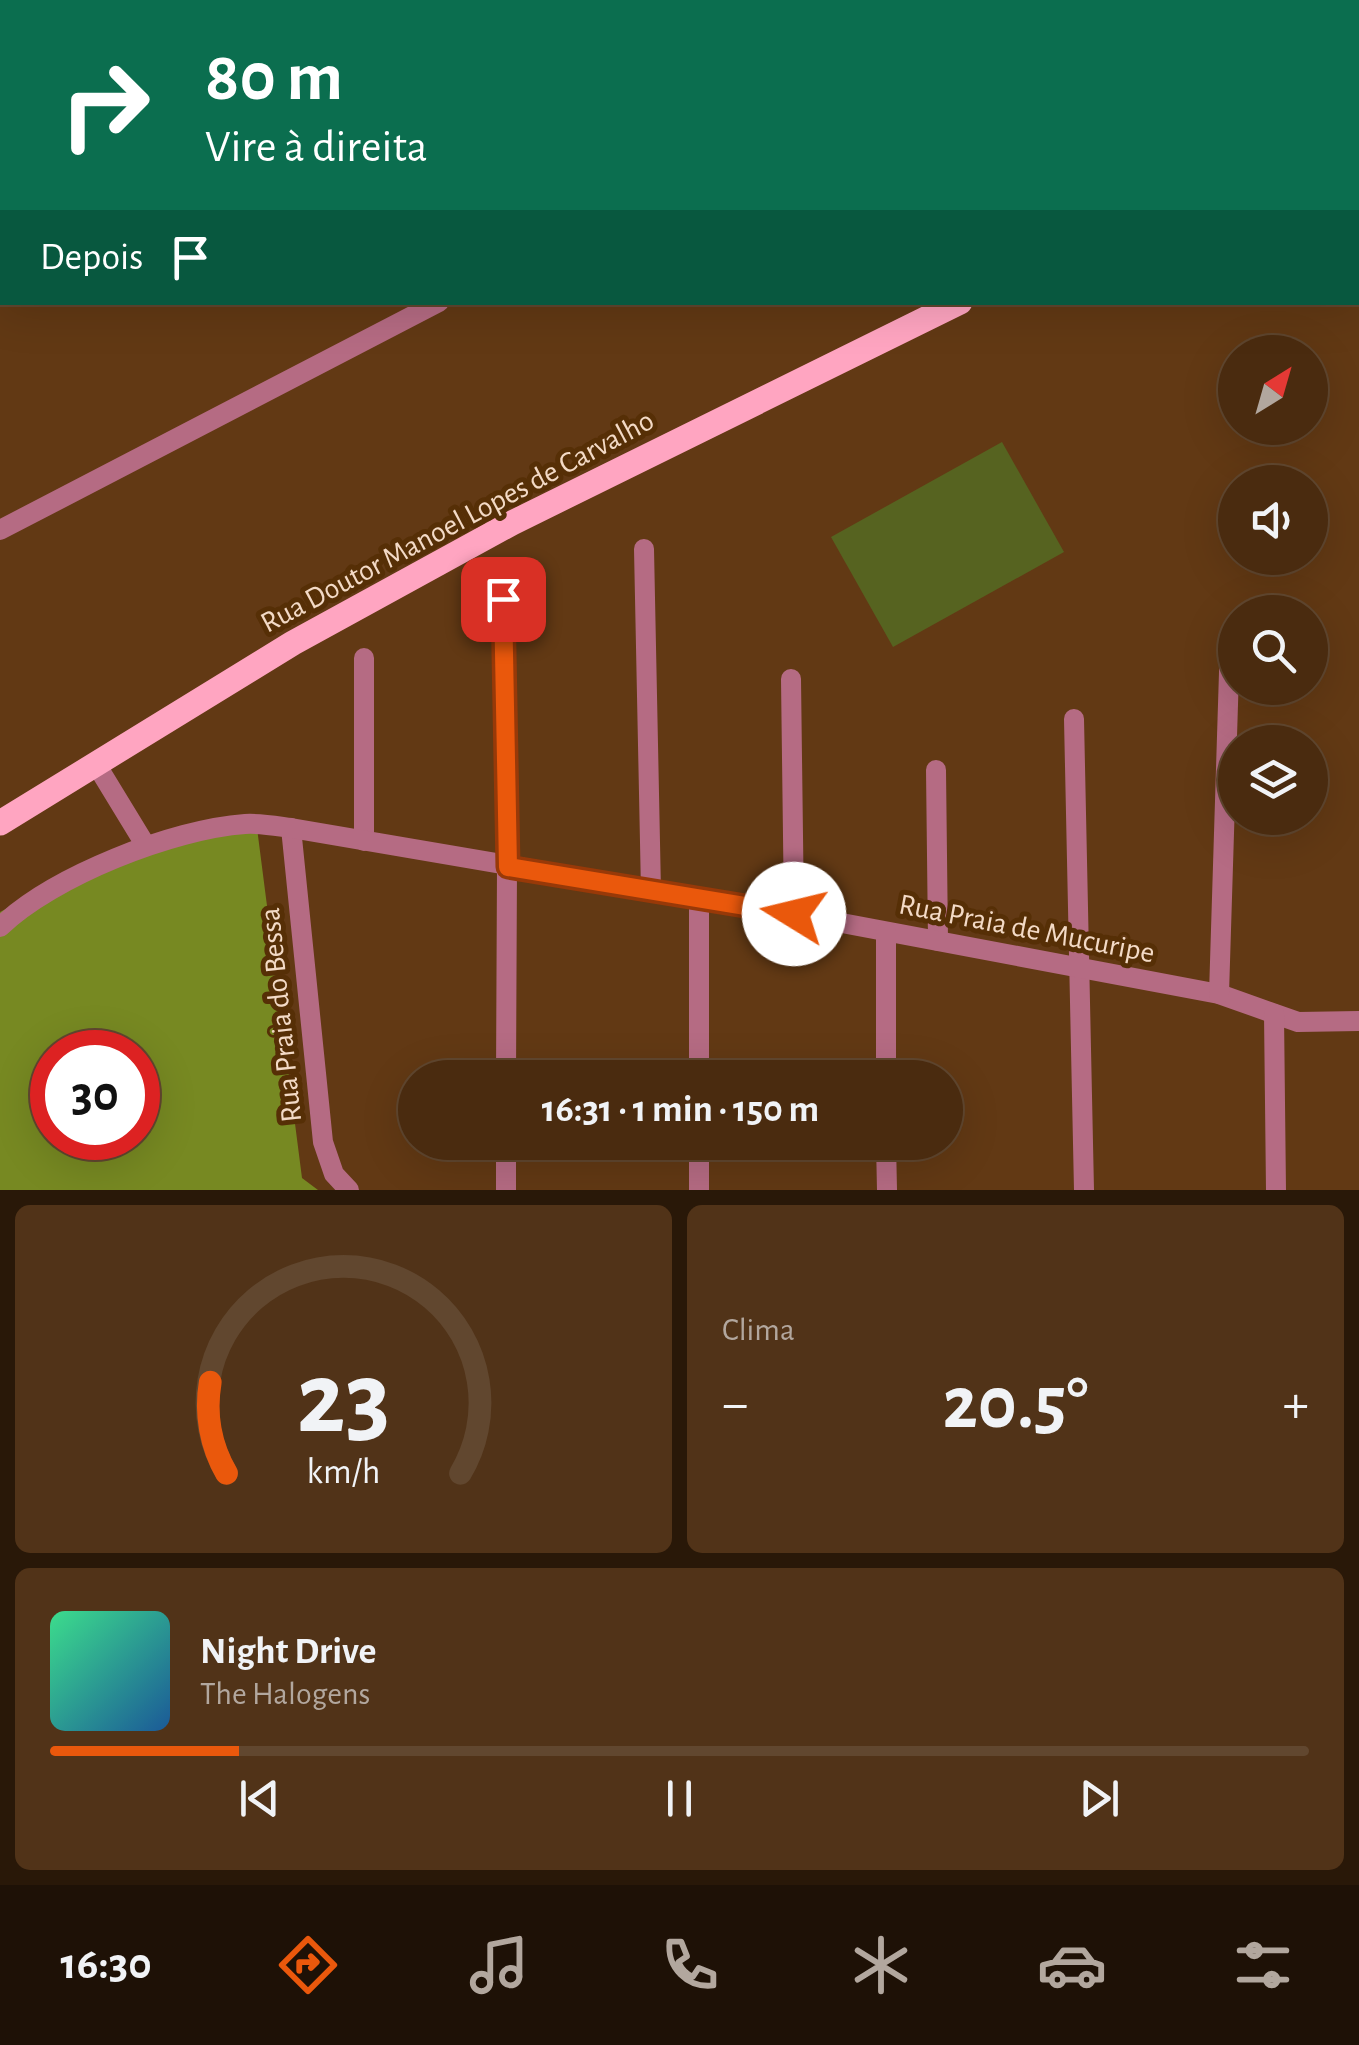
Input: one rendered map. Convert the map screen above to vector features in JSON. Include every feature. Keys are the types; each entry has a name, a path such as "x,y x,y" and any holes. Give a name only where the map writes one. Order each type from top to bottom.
{"main road":[{"name":"Rua Doutor Manoel Lopes de Carvalho","path":"0,823 293,643 512,522 954,305"}],"street":[{"path":"0,530 433,305"},
{"path":"644,549 651,891"},
{"path":"503,599 508,867 506,1060"},
{"path":"364,658 364,841"},
{"path":"791,679 794,914"},
{"path":"1219,994 1228,705"},
{"path":"1074,718 1084,1190"},
{"path":"96,764 146,846"},
{"path":"936,770 938,941"},
{"name":"Rua Praia de Mucuripe","path":"0,926 55,888 146,846 220,827 249,824 794,914 1219,994 1298,1022 1359,1021"},
{"name":"Rua Praia do Bessa","path":"291,828 324,1142 334,1174 349,1190"},
{"path":"699,900 699,1060"},
{"path":"886,932 886,1060"},
{"path":"1274,1014 1276,1190"},
{"path":"506,1160 506,1190"},
{"path":"698,1190 699,1160"},
{"path":"886,1160 886,1190"}],"green space":[{"path":"1002,442 1064,552 893,647 831,537"},
{"path":"257,828 302,1178 318,1190 0,1190 0,912 125,847"}],"route":[{"path":"503,599 508,867 794,914"}]}
